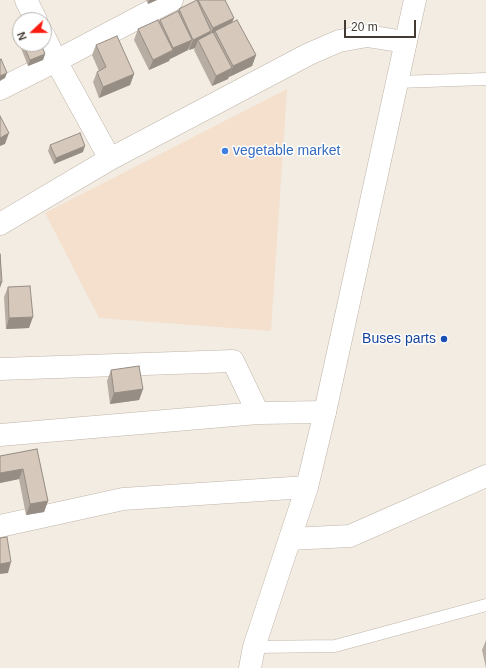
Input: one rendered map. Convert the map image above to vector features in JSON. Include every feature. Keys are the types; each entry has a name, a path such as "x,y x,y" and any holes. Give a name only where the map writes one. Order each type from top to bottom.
{"street":[{"path":"26,0 32,12"},
{"path":"0,89 172,0"},
{"path":"252,658 307,487 325,412 415,0"},
{"path":"0,224 110,159 309,54 339,41 366,36 405,42"},
{"path":"52,52 110,159"},
{"path":"0,369 232,361 258,413"},
{"path":"0,435 258,413 325,412"},
{"path":"290,540 350,536 486,476"},
{"path":"0,526 123,499 307,487"}],"lane":[{"path":"397,82 486,79"},
{"path":"252,658 335,646 486,605"}],"shaded area":[{"name":"vegetable market","path":"287,89 271,331 99,318 45,213"}],"building":[{"path":"197,0 211,31 193,40 179,9"},
{"path":"198,0 225,0 234,18 213,28"},
{"path":"178,11 192,40 173,48 160,20"},
{"path":"158,20 173,50 153,60 138,29"},
{"path":"237,20 256,55 233,66 215,31"},
{"path":"213,32 232,68 216,76 198,40"},
{"path":"117,36 134,74 103,87 97,72 106,67 96,45"},
{"path":"26,52 44,52 45,54 30,60"},
{"path":"1,59 7,73 0,76 0,60"},
{"path":"0,116 9,133 0,138"},
{"path":"80,133 85,146 56,158 50,145"},
{"path":"0,254 2,282 0,282"},
{"path":"30,286 33,317 9,318 8,287"},
{"path":"139,366 143,389 114,393 111,370"},
{"path":"37,449 48,501 30,504 23,469 0,473 0,456"},
{"path":"7,537 11,562 0,564 0,538"}],"place":[{"name":"vegetable market","path":"225,151"},
{"name":"Buses parts","path":"444,339"}]}
